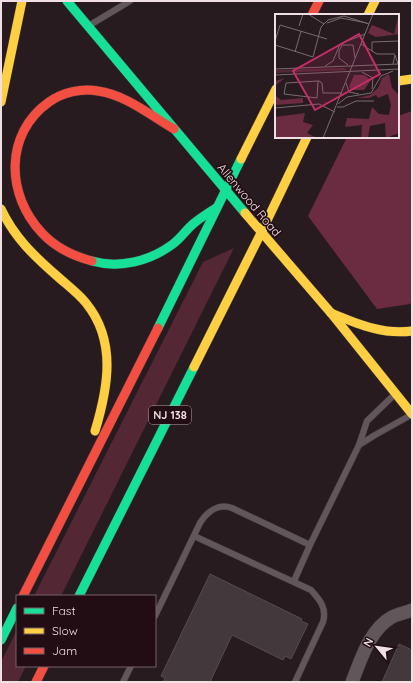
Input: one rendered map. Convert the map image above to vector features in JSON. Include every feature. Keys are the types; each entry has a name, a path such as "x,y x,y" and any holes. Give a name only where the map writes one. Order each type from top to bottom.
{"main road":[{"path":"1,102 22,1"},
{"name":"Allenwood Road","path":"67,1 261,233 331,313 412,414"},
{"path":"312,14 319,1"},
{"path":"368,14 375,1"},
{"path":"399,81 412,79"},
{"path":"174,129 121,98 104,92 83,90 60,96 45,105 31,118 24,129 18,144 14,163 14,180 19,198 25,210 43,234 63,250 78,257 98,263 122,264 155,255 168,248 180,238 194,222 218,206"},
{"path":"24,595 275,91"},
{"name":"NJ 138","path":"80,595 298,156 310,139"},
{"path":"1,209 6,220 22,244 79,296 92,311 102,329 106,343 108,368 106,394 73,498"},
{"path":"331,313 374,329 392,333 412,331"},
{"path":"1,640 16,610"},
{"path":"36,682 44,667"},
{"path":"44,682 48,667"}],"street":[{"path":"352,682 368,645 380,626 392,617 412,610"}],"lane":[{"path":"88,26 130,1"},
{"path":"294,581 359,445 367,421 395,394"},
{"path":"359,445 412,414"},
{"path":"156,614 200,523 208,513 218,507 228,506 310,545"},
{"path":"194,536 294,581 311,590 322,603 325,616 295,682"},
{"path":"123,682 130,667"}],"shaded area":[{"path":"412,111 412,301 410,304 377,309 308,216 347,138 399,138 399,116"},
{"path":"234,248 61,595 35,595 203,262"},
{"path":"16,632 16,667 26,667 18,682 1,682 1,662"}],"building":[{"path":"210,574 302,619 301,621 308,624 291,659 285,656 283,660 232,635 210,682 163,682 165,678 161,676"},
{"path":"399,644 412,650 412,682 382,682"}],"traffic: fast":[{"path":"67,1 245,213"},
{"path":"158,328 241,159"},
{"path":"92,261 124,264 155,255 173,244 193,224 216,208"},
{"path":"80,595 194,367"},
{"path":"1,640 16,610"}],"traffic: slow":[{"path":"1,102 22,1"},
{"path":"368,14 375,1"},
{"path":"399,81 412,79"},
{"path":"241,159 275,91"},
{"path":"194,367 307,138"},
{"path":"1,209 6,219 25,246 80,296 96,318 106,349 107,365 106,382 100,415 95,431"},
{"path":"245,213 331,313 412,414"},
{"path":"331,313 371,328 401,332 412,331"}],"traffic: jam":[{"path":"312,14 319,1"},
{"path":"92,261 71,254 53,243 42,233 30,218 22,201 17,183 15,165 18,147 24,131 34,115 49,102 66,93 86,90 108,93 128,101 174,129"},
{"path":"24,595 158,328"},
{"path":"36,682 44,667"}]}
